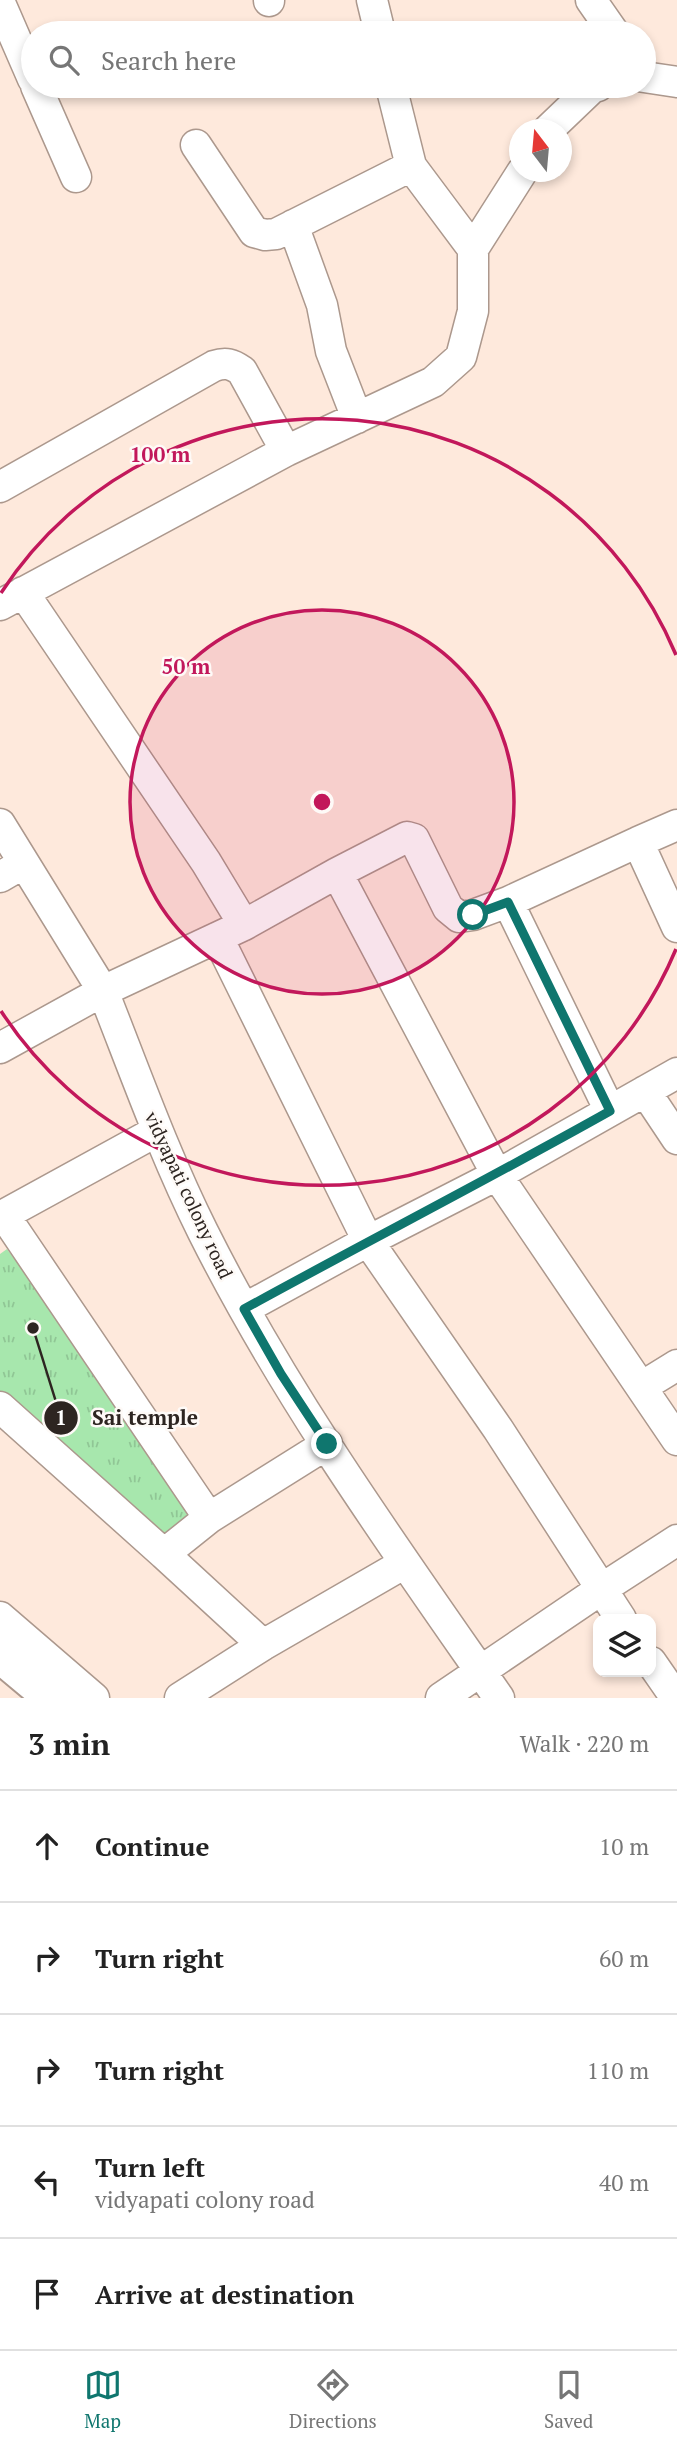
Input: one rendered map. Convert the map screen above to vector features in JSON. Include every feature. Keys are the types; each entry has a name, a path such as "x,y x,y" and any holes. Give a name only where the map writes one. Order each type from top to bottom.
{"main road":[{"path":"0,1653 54,1698"}],"street":[{"path":"372,0 377,21"},
{"path":"591,0 606,21"},
{"path":"0,3 21,51"},
{"path":"41,98 76,177"},
{"path":"394,98 411,166 473,249"},
{"path":"560,119 581,98"},
{"path":"196,145 254,232 265,235 276,234 411,166"},
{"path":"516,182 473,249 473,311 461,357 433,382 286,451 12,599 206,862 231,932 368,1241 498,1429 617,1614"},
{"path":"293,225 322,305 331,351 357,418"},
{"path":"0,487 223,363 242,371 286,451"},
{"name":"vidyapati colony road","path":"0,824 12,870 103,991 157,1131 202,1231 281,1374 405,1563 499,1698"},
{"path":"0,1048 103,991 231,932 407,837 414,839 448,908 459,917 473,915 508,902 677,825"},
{"path":"638,842 677,928"},
{"path":"337,873 497,1175 643,1386 677,1440"},
{"path":"508,902 610,1111"},
{"path":"244,1309 497,1175 677,1073"},
{"path":"645,1091 677,1139"},
{"path":"157,1131 2,1216 209,1518"},
{"path":"643,1386 677,1364"},
{"path":"0,1407 264,1645"},
{"path":"164,1553 209,1518 327,1444"},
{"path":"441,1698 677,1540"},
{"path":"180,1698 264,1645 405,1563"},
{"path":"0,1617 94,1698"},
{"path":"656,1669 676,1698"}],"green space":[{"path":"7,1249 201,1507 168,1545 0,1402 0,1254"}],"place":[{"name":"Sai temple","path":"33,1328"}],"route":[{"path":"327,1444 281,1374 244,1309 497,1175 610,1111 508,902 473,915"}]}
